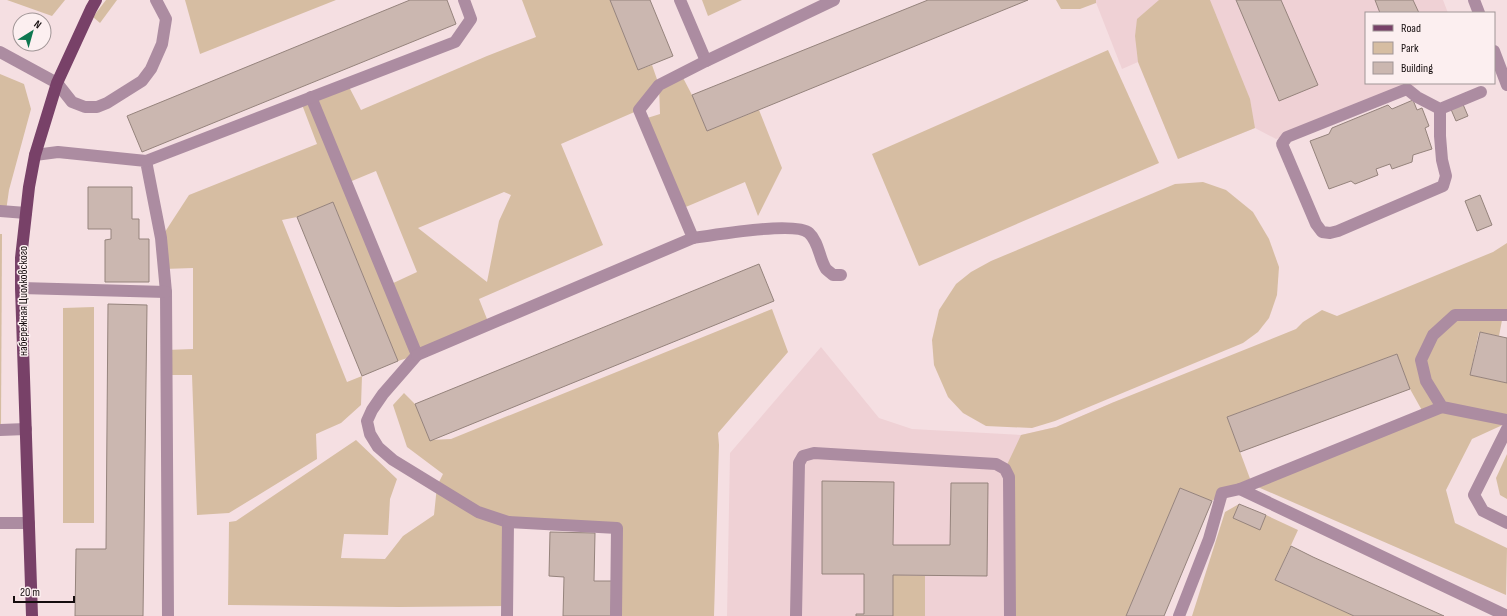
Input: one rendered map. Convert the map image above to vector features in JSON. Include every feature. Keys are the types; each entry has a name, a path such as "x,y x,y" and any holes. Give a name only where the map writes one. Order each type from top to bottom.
{"main road":[{"name":"набережная Циолковского","path":"32,616 21,258 35,155 57,83 90,8 96,0"}],"street":[{"path":"0,52 57,83 72,102 85,107 97,107 107,104 142,81 151,69 157,57 162,44 166,19 156,0"},
{"path":"35,155 58,152 146,161 455,42 471,19 464,0"},
{"path":"680,0 706,61"},
{"path":"693,238 639,110 659,85 834,0"},
{"path":"1474,0 1480,12"},
{"path":"1495,54 1507,85"},
{"path":"1440,109 1442,160 1446,176 1443,186 1338,231 1330,233 1322,232 1316,224 1282,144 1287,137 1407,89 1417,97 1440,109 1482,92"},
{"path":"311,97 417,355"},
{"path":"146,161 161,238 166,292 168,616"},
{"path":"0,211 26,213"},
{"path":"616,616 617,528 508,522 478,512 393,460 378,447 370,434 367,421 372,410 383,394 417,355 693,238 758,230 798,228 807,231 813,237 826,269 833,275 841,275"},
{"path":"21,288 166,292"},
{"path":"1442,407 1426,381 1421,360 1433,335 1455,315 1506,314"},
{"path":"1179,616 1209,539 1222,493 1240,489 1442,407 1507,420"},
{"path":"1507,429 1474,495 1483,511 1507,523"},
{"path":"0,430 26,430"},
{"path":"796,616 799,463 803,456 814,453 996,464 1006,469 1009,477 1010,616"},
{"path":"1240,489 1507,616"},
{"path":"507,616 508,522"},
{"path":"0,523 29,523"}],"shaded area":[{"path":"1095,0 1443,0 1448,12 1365,12 1365,84 1419,84 1276,139 1255,128 1178,159 1138,62 1122,69"},
{"path":"821,347 879,418 912,429 1021,435 1056,427 1114,402 1068,616 727,616 730,453"}],"green space":[{"path":"7,0 65,0 52,16 52,12 41,12"},
{"path":"106,0 117,0 100,23 93,17"},
{"path":"185,0 336,0 200,54"},
{"path":"522,0 610,0 638,70 652,65 659,85 681,74 692,95 707,131 759,110 782,168 758,216 745,182 681,209 644,119 660,114 659,86 639,110 561,144 603,245 479,299 489,324 417,355 398,361 333,202 297,217 282,220 347,382 362,376 361,405 341,423 316,434 317,459 229,513 197,515 192,375 166,375 166,350 193,349 193,268 164,269 161,238 189,195 317,144 301,102 347,83 361,110 487,56 536,37","holes":["376,171 417,272 389,285 347,183","504,192 511,195 499,221 487,282 418,228"]},
{"path":"702,0 742,0 708,16"},
{"path":"1056,0 1096,0 1096,3 1080,9 1061,9"},
{"path":"1159,0 1210,0 1250,99 1255,128 1178,159 1138,62 1135,36 1137,19"},
{"path":"1108,50 1159,163 919,266 872,154"},
{"path":"0,74 24,84 31,109 9,190 6,211 0,211"},
{"path":"1203,182 1226,190 1253,212 1269,239 1279,267 1277,295 1269,318 1258,332 1243,343 1055,421 1032,428 986,426 963,413 948,397 934,365 932,340 939,310 956,284 971,272 991,261 1175,184"},
{"path":"0,234 2,234 1,430 0,430"},
{"path":"1507,243 1507,315 1503,315 1499,336 1479,332 1470,375 1507,383 1507,423 1472,439 1446,490 1455,523 1507,548 1506,595 1251,484 1222,493 1212,501 1180,488 1126,616 1010,616 1005,469 1021,435 1056,427 1114,402 1296,329 1303,322 1322,310 1337,316 1493,252","holes":["1397,354 1410,389 1424,414 1252,484 1227,417"]},
{"path":"94,307 94,523 63,523 63,308"},
{"path":"772,309 788,352 718,433 719,445 714,616 616,616 617,528 509,522 507,606 399,607 228,605 229,522 236,521 356,440 397,479 390,499 388,535 344,534 341,558 385,559 403,536 434,515 437,486 443,474 407,447 393,405 404,393 415,404 430,440 451,439"},
{"path":"1507,454 1507,499 1500,495 1496,478"},
{"path":"1239,504 1234,518 1260,529 1266,515 1298,530 1275,580 1354,616 1192,616 1225,512"},
{"path":"893,575 925,576 925,616 893,616"}],"building":[{"path":"410,0 447,0 456,24 142,152 127,116"},
{"path":"610,0 650,0 673,56 638,70"},
{"path":"928,0 1028,0 707,131 692,95"},
{"path":"1236,0 1281,0 1318,85 1279,101"},
{"path":"1375,0 1413,0 1419,12 1380,12"},
{"path":"1413,100 1417,110 1422,108 1429,126 1425,128 1432,149 1413,155 1412,162 1392,169 1390,164 1376,169 1378,175 1355,184 1351,181 1329,189 1310,141 1329,134 1332,128 1388,105 1392,109"},
{"path":"1462,102 1468,116 1456,121 1450,107"},
{"path":"88,187 132,187 132,219 139,219 139,239 149,239 149,282 105,282 105,240 111,239 111,229 88,229"},
{"path":"1480,195 1492,225 1477,231 1465,201"},
{"path":"333,202 398,361 362,376 297,217"},
{"path":"759,264 774,301 430,441 415,404"},
{"path":"108,304 147,305 143,616 75,616 76,549 106,549"},
{"path":"1480,332 1507,338 1507,383 1470,375"},
{"path":"1397,354 1410,389 1240,452 1227,417"},
{"path":"822,481 894,482 893,545 950,545 951,483 988,483 987,576 893,575 893,616 856,616 856,614 864,614 864,574 822,574"},
{"path":"1180,488 1212,501 1164,616 1126,616"},
{"path":"1239,504 1266,515 1260,530 1233,518"},
{"path":"550,532 595,533 594,581 612,581 611,616 563,616 564,577 549,576"},
{"path":"1291,546 1444,616 1354,616 1275,580"}]}
